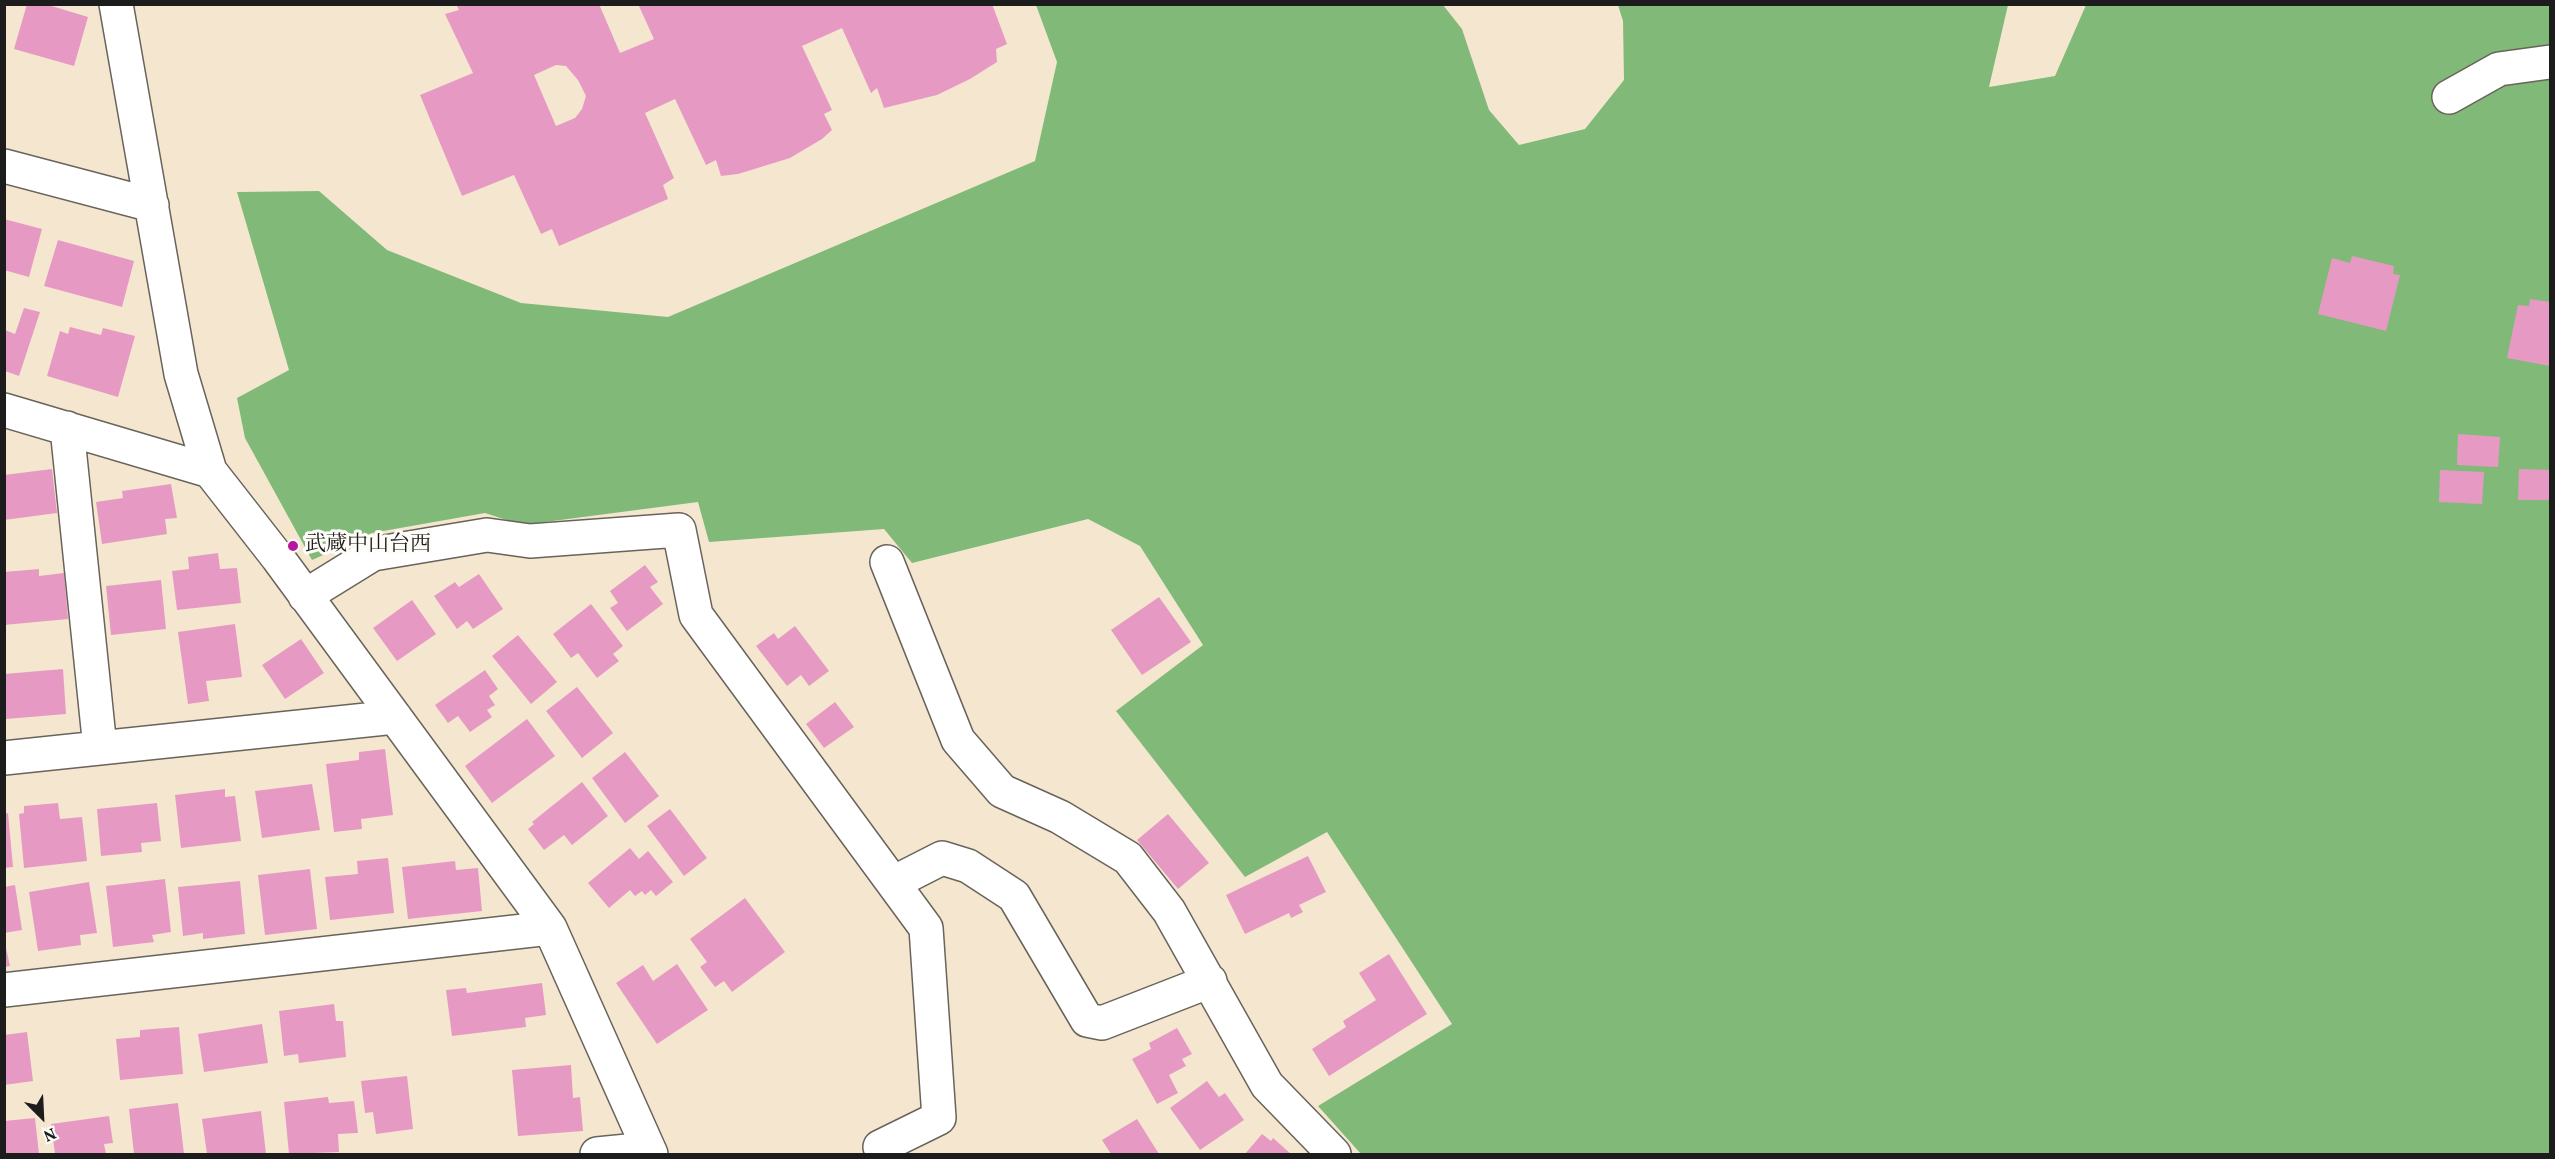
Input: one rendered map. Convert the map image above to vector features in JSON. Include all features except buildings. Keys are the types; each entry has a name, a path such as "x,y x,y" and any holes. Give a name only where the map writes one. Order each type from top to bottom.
{"street":[{"path":"116,4 181,374 210,471 550,928 650,1152 597,1155"},
{"path":"2449,97 2499,69 2550,62"},
{"path":"4,166 152,205"},
{"path":"4,410 210,471"},
{"path":"67,428 100,748"},
{"path":"305,596 373,554 487,535 530,542 679,530 696,615 926,928 939,1118 880,1148"},
{"path":"887,562 957,740 1002,791 1060,817 1128,858 1169,911 1268,1085 1334,1155"},
{"path":"4,758 395,717"},
{"path":"893,883 942,858 968,866 1014,896 1087,1020 1102,1023 1210,981"},
{"path":"4,990 550,928"}],"green space":[{"path":"1036,5 1443,5 1462,29 1489,110 1519,145 1585,129 1624,80 1623,21 1618,5 2008,5 1989,87 2055,76 2086,5 2550,5 2550,1154 1361,1154 1318,1106 1452,1024 1327,832 1245,877 1116,711 1203,645 1140,546 1088,519 912,563 884,529 709,542 698,502 522,525 485,513 372,533 312,560 245,438 237,398 289,370 237,192 319,191 387,250 521,303 668,317 1035,161 1057,62"}],"place":[{"name":"武蔵中山台西","path":"293,546"}]}
